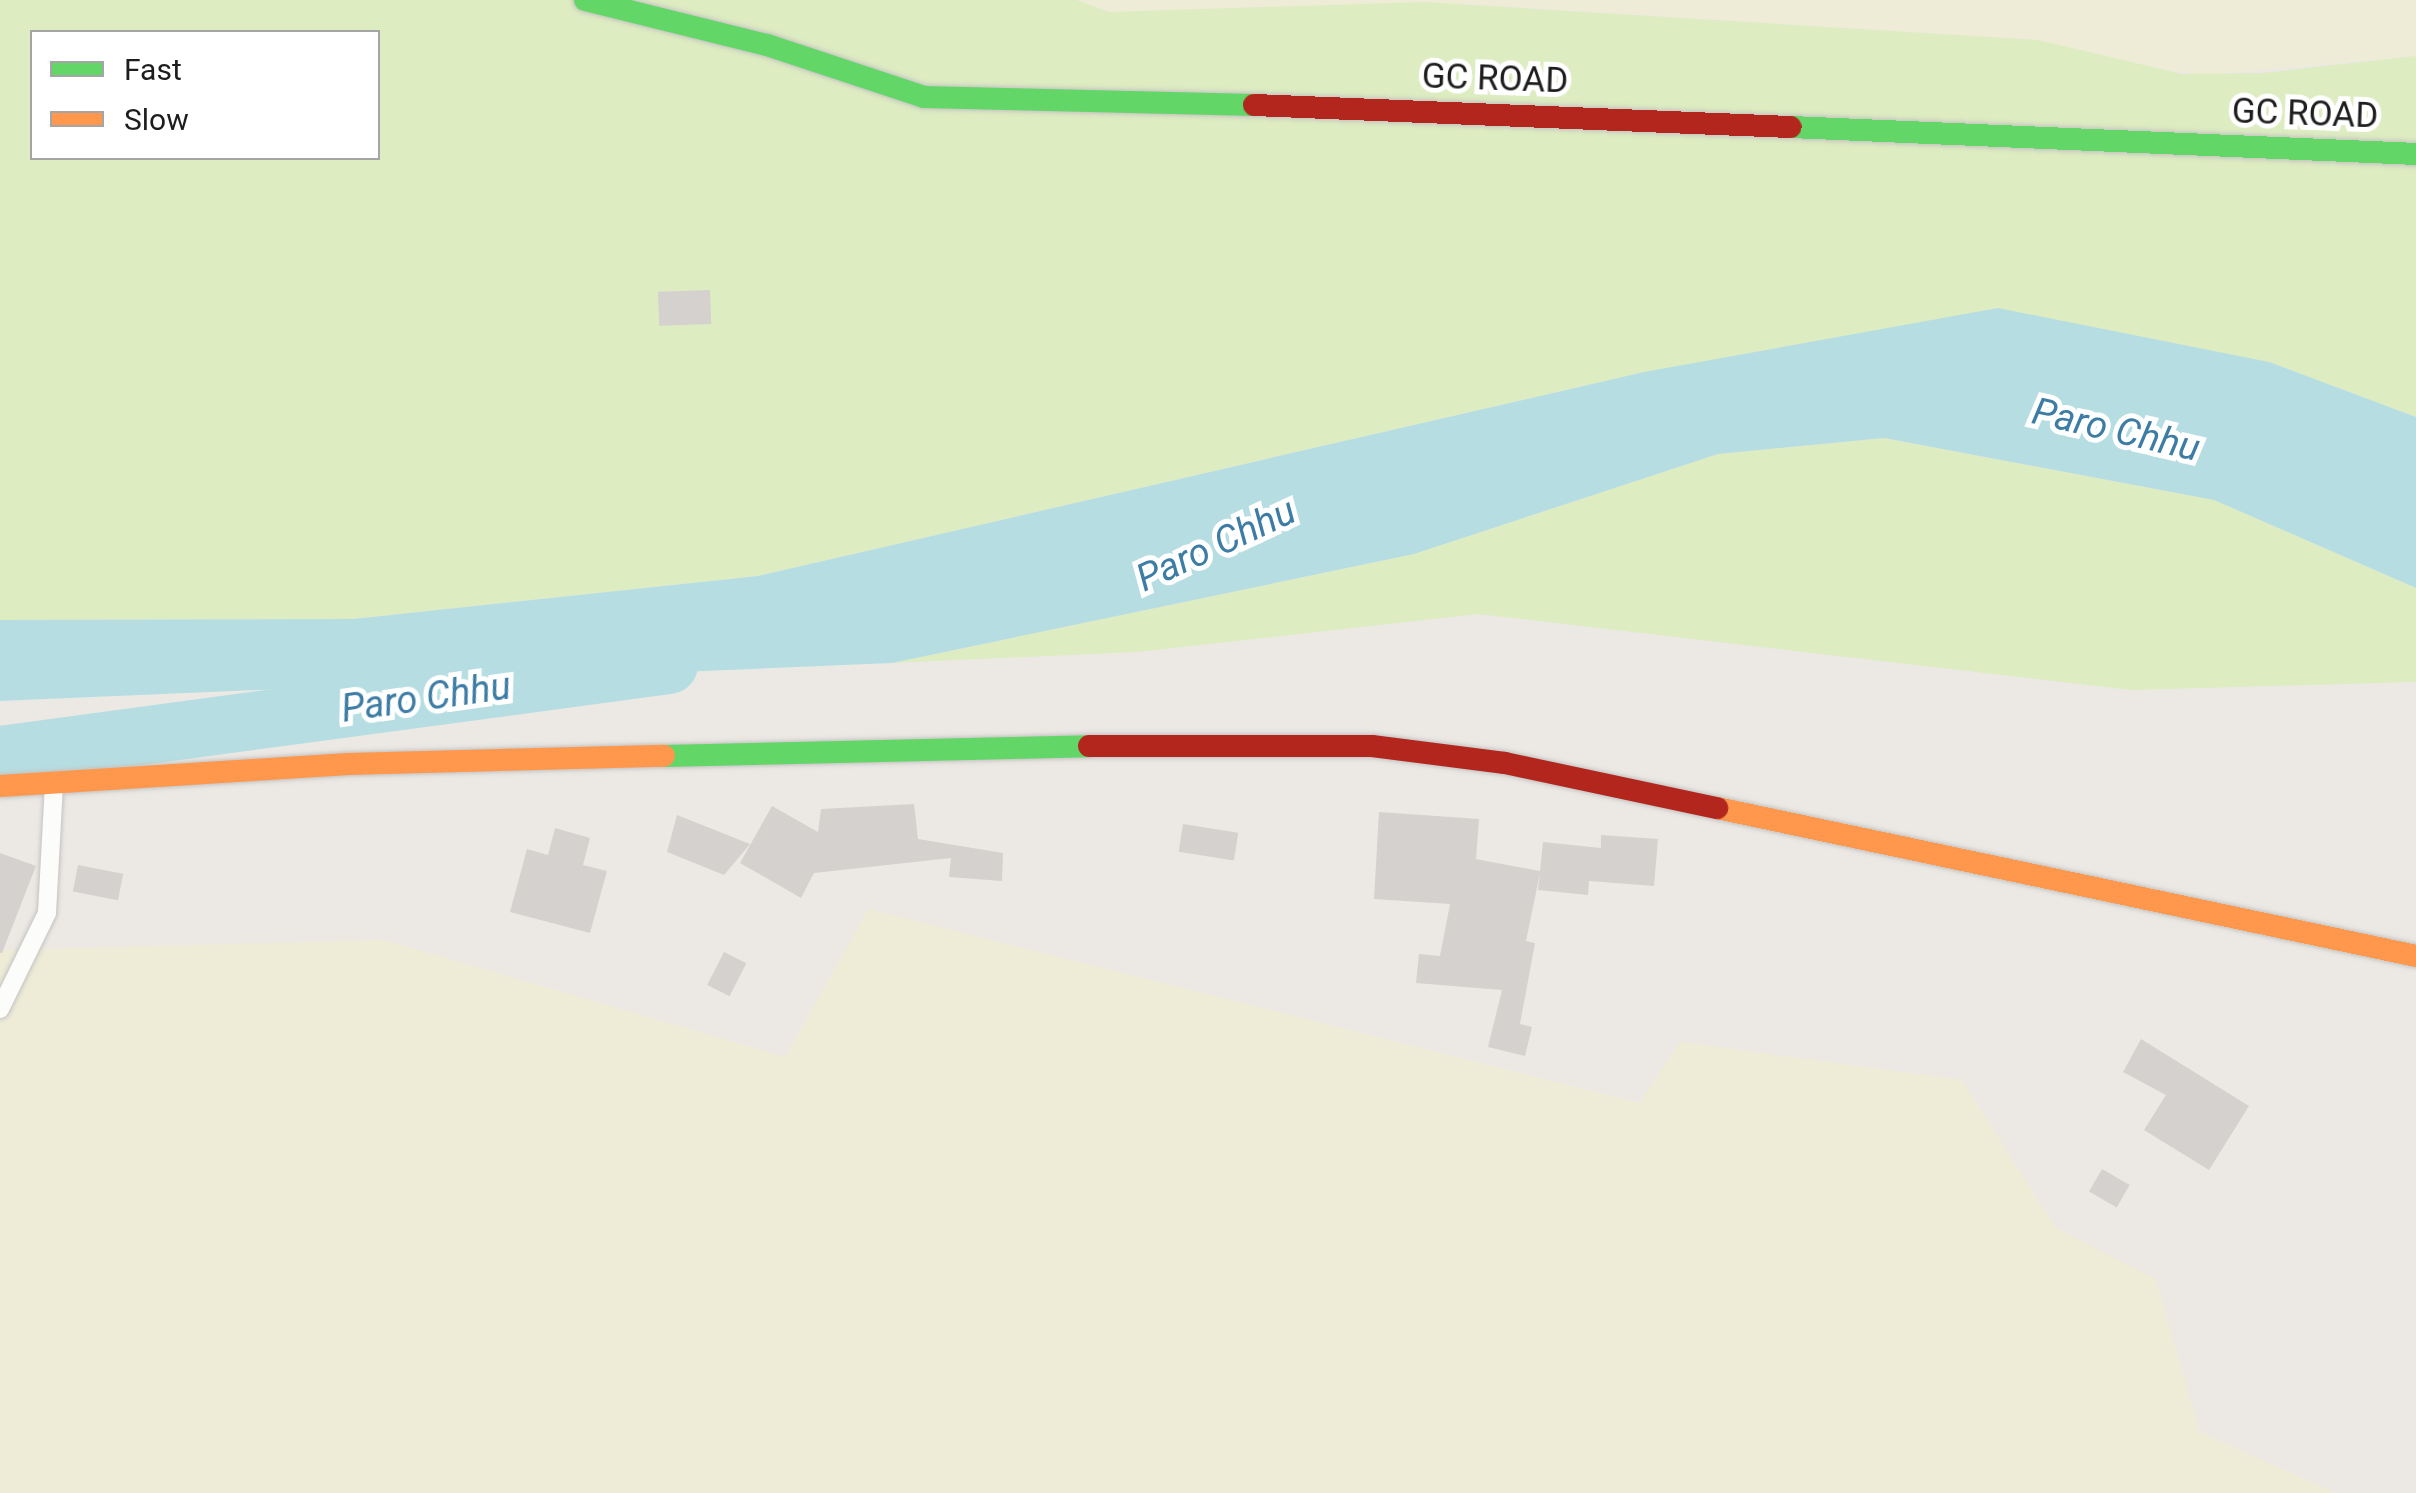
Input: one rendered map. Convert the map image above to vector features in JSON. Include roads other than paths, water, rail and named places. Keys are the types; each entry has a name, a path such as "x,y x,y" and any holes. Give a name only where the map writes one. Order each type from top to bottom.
{"street":[{"name":"GC ROAD","path":"585,0 767,46 924,97 1163,100 2416,154"},
{"path":"0,786 348,764 1235,742 1372,746 1562,774 2416,956"}],"lane":[{"path":"0,1010 46,912 54,784"}],"water":[{"path":"1998,308 2269,362 2416,417 2416,588 2214,500 1884,438 1718,454 1414,554 892,663 0,701 0,620 353,619 758,576 1644,372"}],"waterway":[{"name":"Paro Chhu","path":"0,755 669,665"}]}
